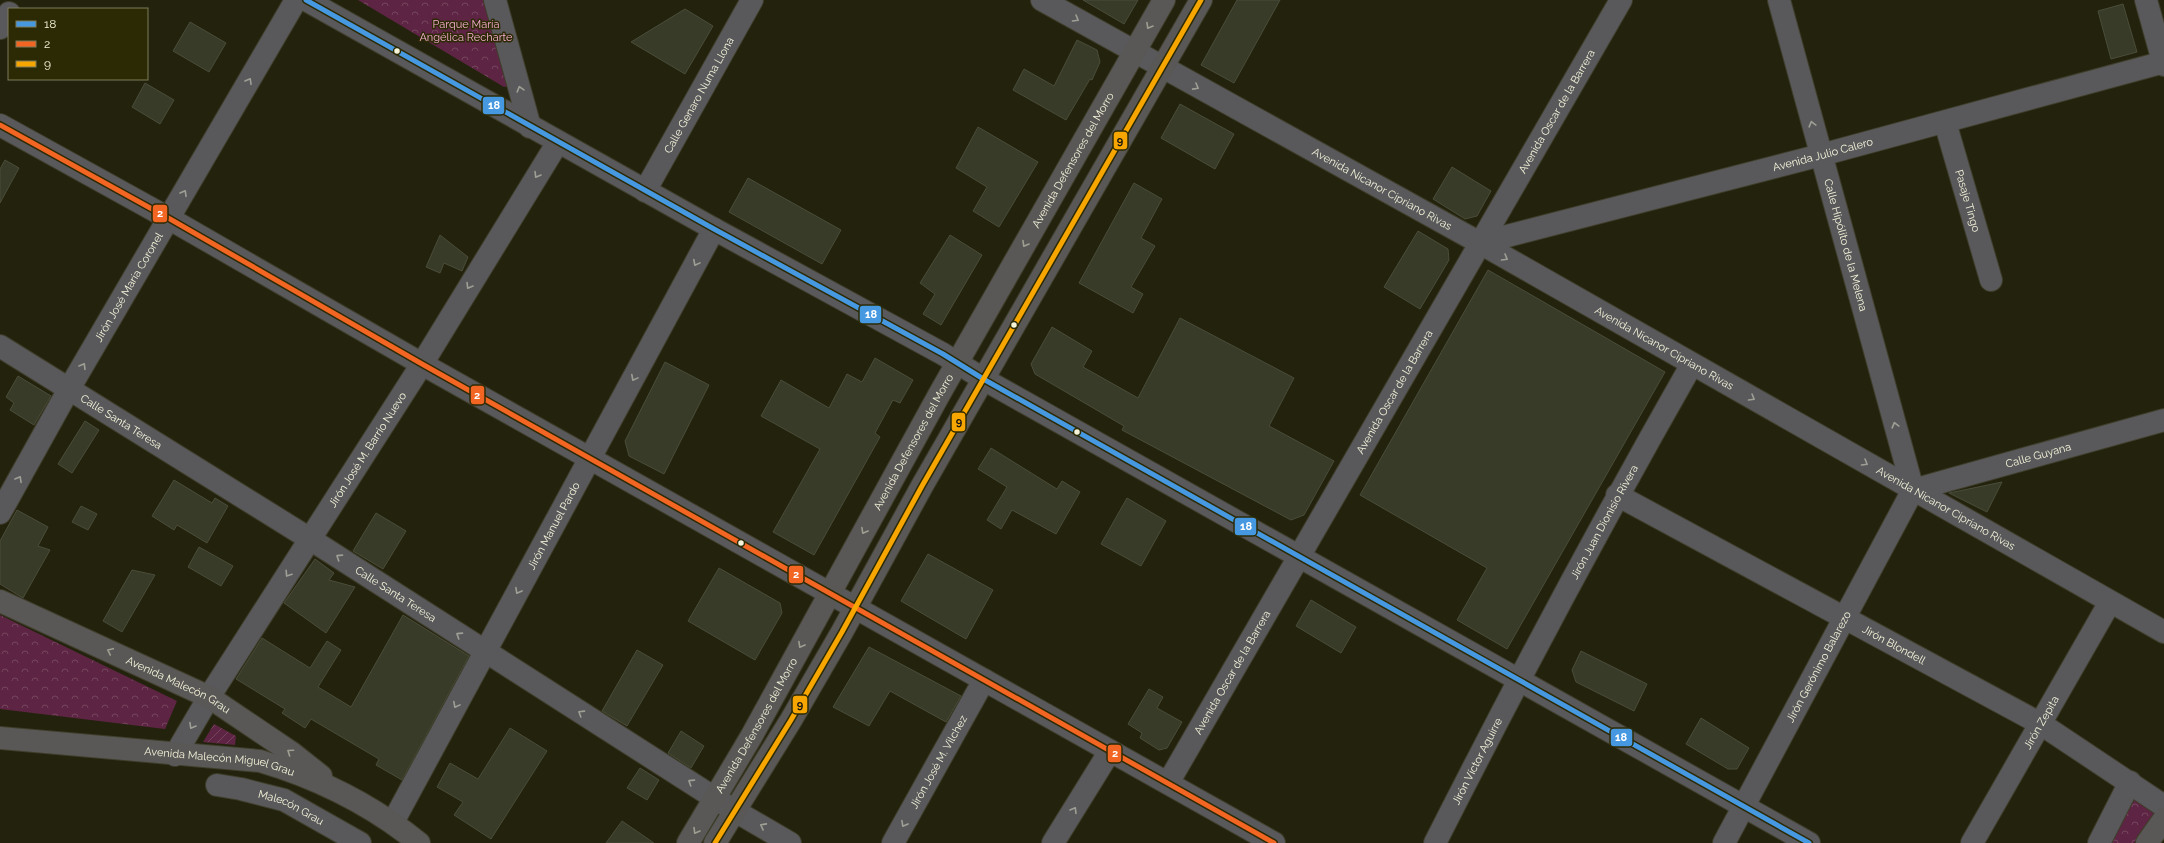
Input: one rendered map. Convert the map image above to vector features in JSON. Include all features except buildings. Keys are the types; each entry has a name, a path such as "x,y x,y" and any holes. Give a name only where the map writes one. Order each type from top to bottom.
{"main road":[{"name":"Avenida Defensores del Morro","path":"688,843 751,737 958,362 1164,0"},
{"path":"715,843 791,720 856,608 922,486 985,380 1201,0"},
{"name":"Avenida Malecón Grau","path":"0,600 209,697 292,753 343,792"},
{"name":"Avenida Malecón Miguel Grau","path":"0,738 175,755 260,761 343,792 393,822 419,843"},
{"path":"2147,843 2164,819"}],"street":[{"name":"Jirón José María Coronel","path":"0,513 69,389 296,0"},
{"path":"306,0 645,191 958,362 985,380 1810,843"},
{"path":"495,0 530,127"},
{"name":"Calle Genaro Numa Llona","path":"645,191 752,0"},
{"name":"Avenida Nicanor Cipriano Rivas","path":"1042,0 1480,243 2164,632"},
{"name":"Avenida Oscar de la Barrera","path":"1168,783 1621,0"},
{"name":"Calle Hipólito de la Melena","path":"1779,0 1913,490"},
{"path":"2146,0 2164,63"},
{"path":"0,28 8,14"},
{"name":"Avenida Julio Calero","path":"1480,243 1821,155 2164,63"},
{"name":"Pasaje Tingo","path":"1945,122 1991,280"},
{"path":"0,125 170,218 422,364 1168,783 1263,840"},
{"name":"Jirón José M. Barrio Nuevo","path":"175,755 209,697 422,364 558,142"},
{"name":"Jirón Manuel Pardo","path":"393,822 714,229"},
{"name":"Calle Santa Teresa","path":"0,346 310,539 735,811 790,843"},
{"name":"Jirón Juan Dionisio Rivera","path":"1518,680 1617,495 1692,364"},
{"name":"Calle Guyana","path":"1913,490 2164,420"},
{"name":"Jirón Gerónimo Balarezo","path":"1724,843 1913,490"},
{"name":"Jirón Blondell","path":"1617,495 2041,724 2164,806"},
{"name":"Jirón Zepita","path":"1972,843 2110,602"},
{"name":"Jirón José M. Vilchez","path":"893,843 984,680"},
{"name":"Jirón Víctor Aguirre","path":"1435,843 1518,680"},
{"path":"1053,843 1110,751"},
{"path":"2099,843 2130,782"},
{"name":"Malecón Grau","path":"217,785 241,789 284,800 360,843"}],"green space":[{"name":"Parque María Angélica Recharte","path":"358,0 489,0 509,86 504,87"},
{"path":"0,615 177,701 165,729 0,709"},
{"path":"214,724 236,736 235,745 203,742"},
{"path":"2130,796 2161,814 2134,843 2108,843"}],"transit line":[{"name":"18","path":"306,0 714,229 943,354 985,380 1809,843"},
{"name":"9","path":"715,843 791,720 842,632 922,486 1201,0"},
{"name":"2","path":"0,125 170,219 422,364 1274,843"}]}
